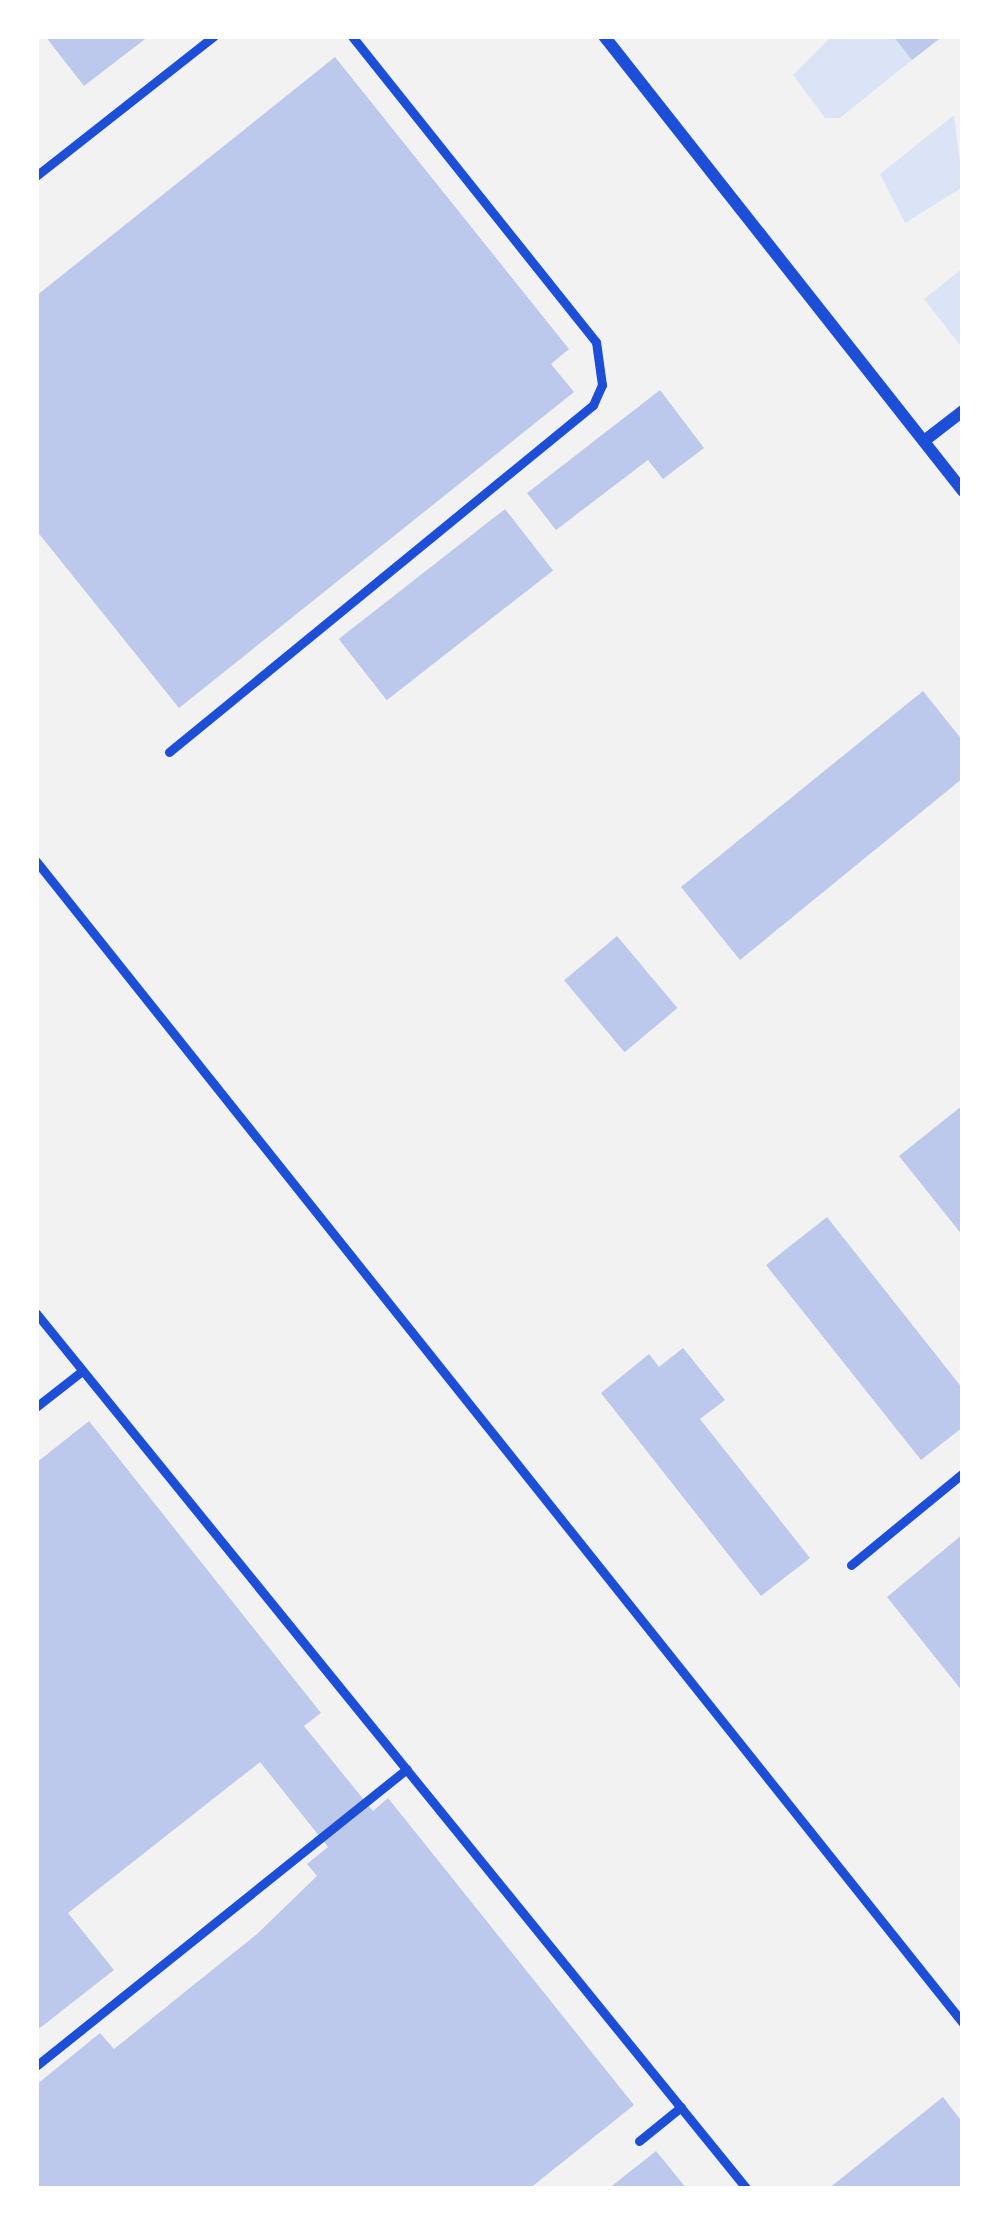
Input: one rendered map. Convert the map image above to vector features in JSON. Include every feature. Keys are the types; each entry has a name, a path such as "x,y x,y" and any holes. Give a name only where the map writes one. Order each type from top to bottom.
{"street":[{"path":"604,36 963,491"},
{"path":"924,441 963,411"}],"lane":[{"path":"36,176 214,36"},
{"path":"169,752 593,405 602,386 596,342 352,36"},
{"path":"36,861 963,2023"},
{"path":"36,1313 747,2189"},
{"path":"36,1407 82,1371"},
{"path":"850,1565 963,1474"},
{"path":"36,2066 407,1769"},
{"path":"639,2141 681,2107"}],"shaded area":[{"path":"832,36 893,36 912,60 840,118 825,118 793,75"},
{"path":"954,115 963,187 905,223 880,174"},
{"path":"963,268 963,349 924,299"}],"building":[{"path":"45,36 149,36 84,86"},
{"path":"893,36 943,36 912,60"},
{"path":"335,57 569,349 551,364 574,392 179,708 36,530 36,296"},
{"path":"660,390 704,448 663,479 648,460 556,530 527,493"},
{"path":"505,509 553,570 387,700 339,639"},
{"path":"923,691 963,741 963,778 740,960 681,887"},
{"path":"617,936 677,1008 625,1052 564,980"},
{"path":"963,1105 963,1236 899,1156"},
{"path":"827,1217 963,1389 963,1427 921,1460 766,1265"},
{"path":"683,1348 725,1400 700,1419 810,1558 761,1596 601,1393 649,1354 659,1367"},
{"path":"89,1421 321,1713 304,1726 373,1811 388,1798 634,2105 529,2189 36,2189 36,2085 100,2033 114,2049 257,1934 317,1876 307,1864 328,1847 260,1762 68,1913 114,1970 36,2031 36,1463"},
{"path":"963,1534 963,1692 887,1597"},
{"path":"943,2097 963,2123 963,2189 828,2189"},
{"path":"656,2151 687,2189 608,2189"}]}
